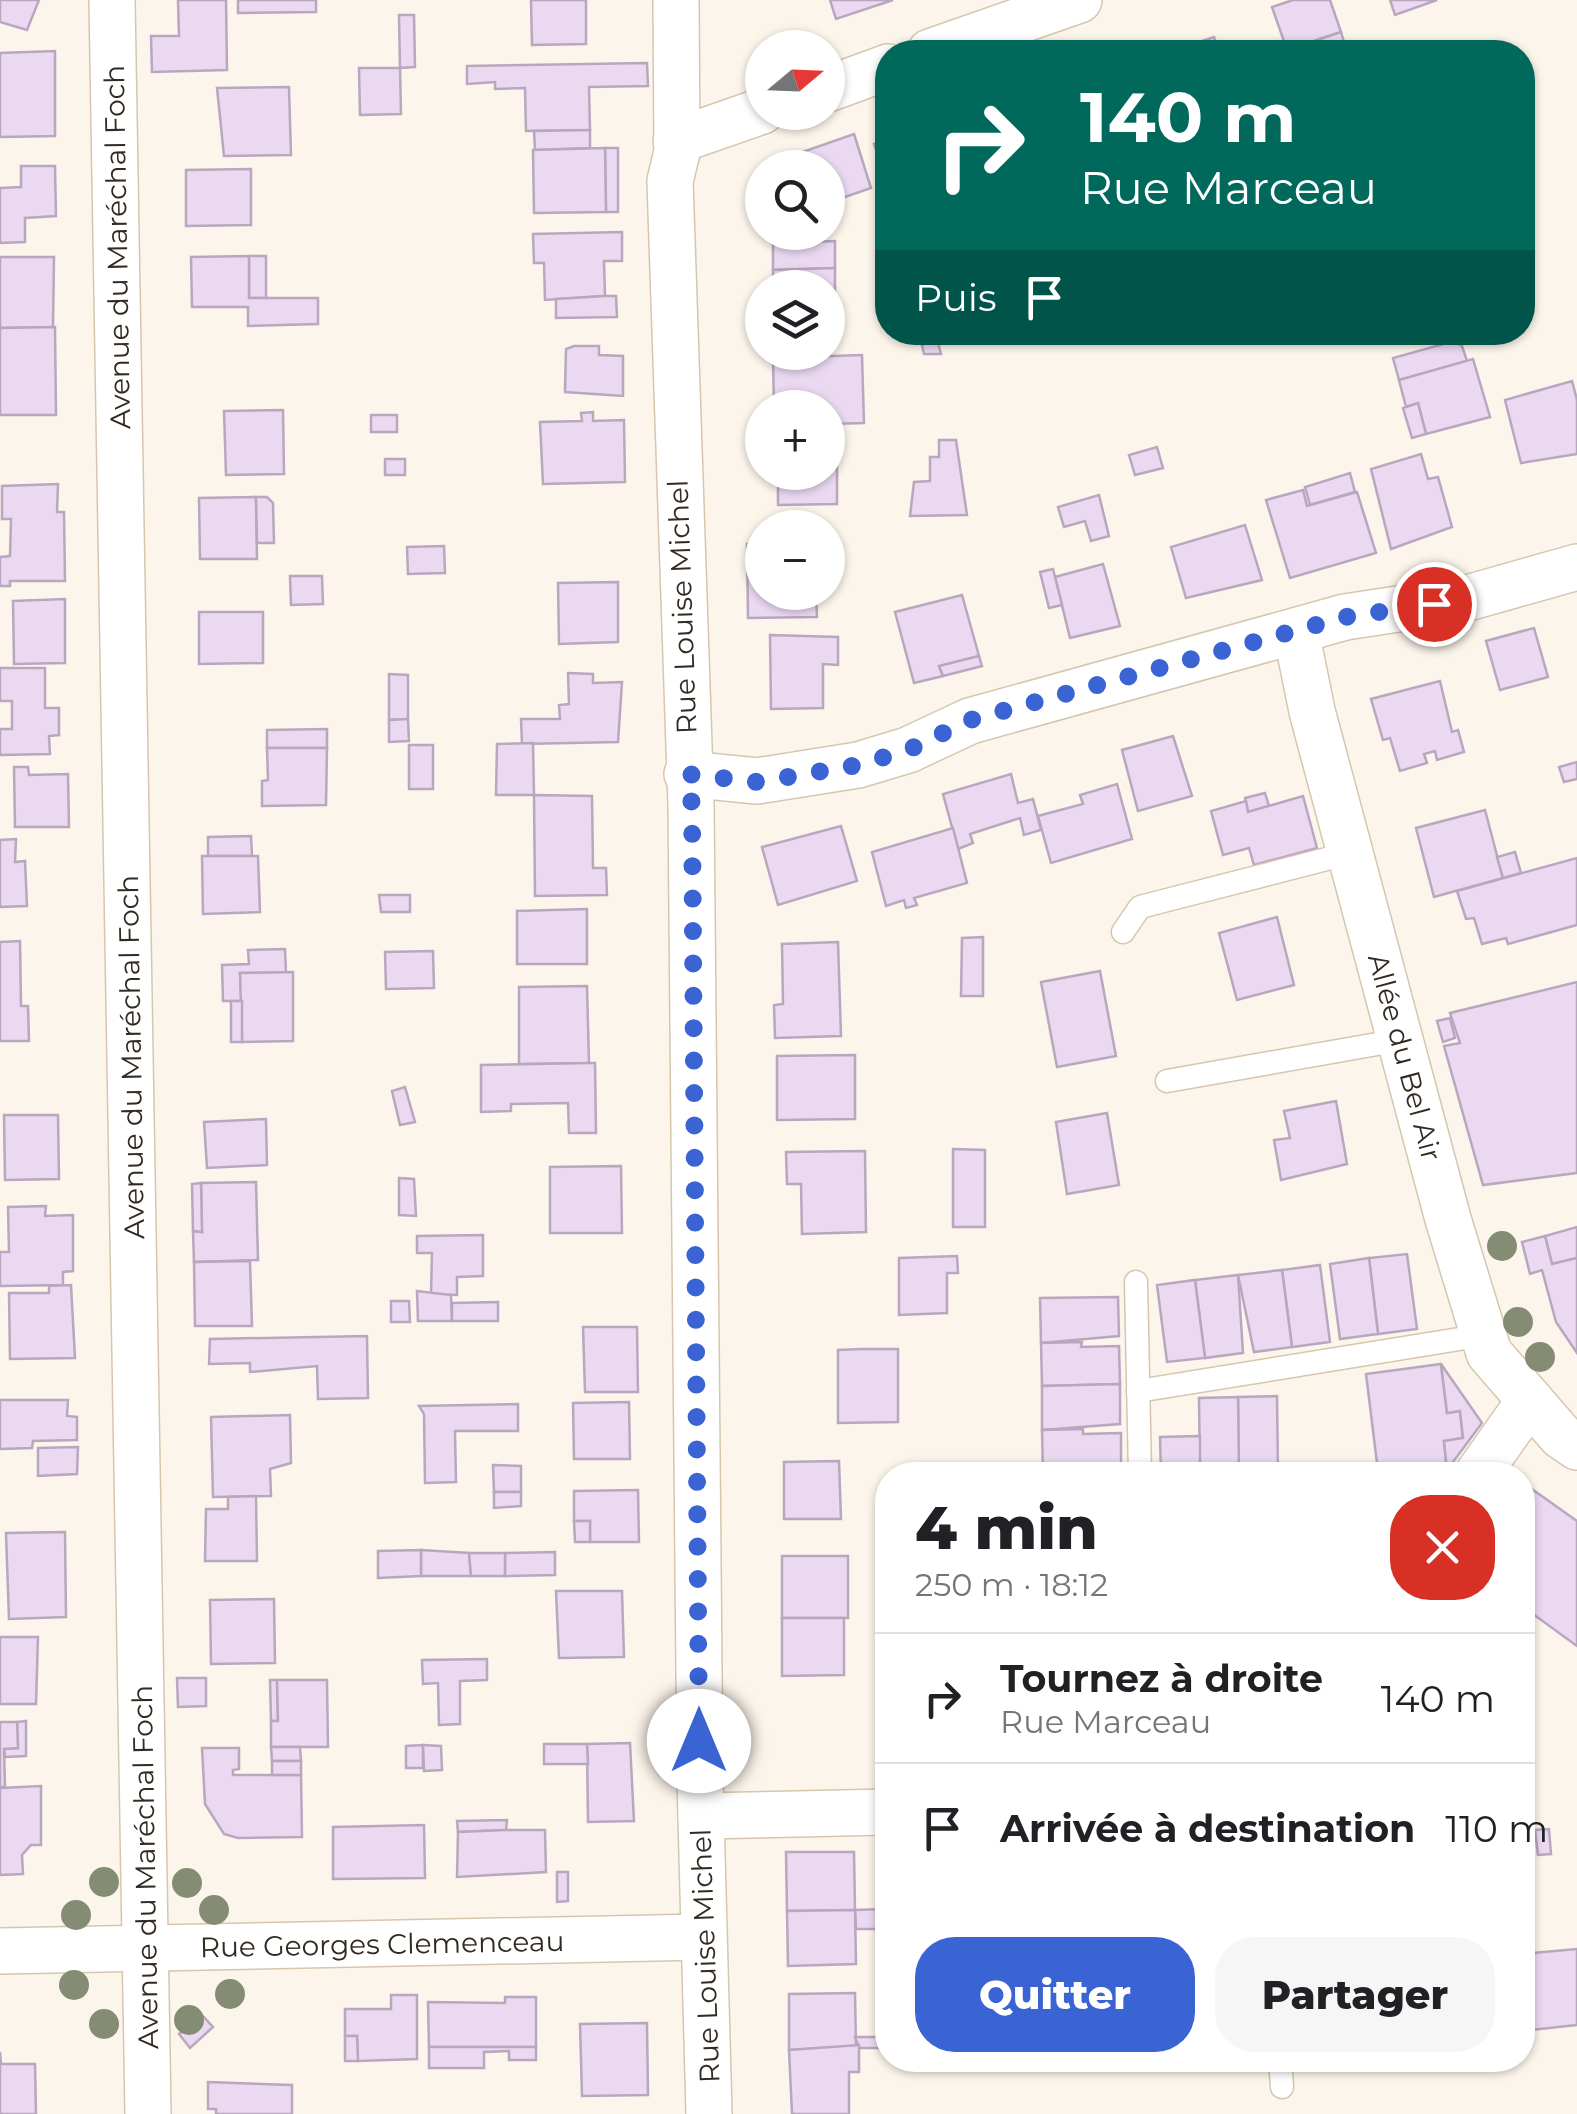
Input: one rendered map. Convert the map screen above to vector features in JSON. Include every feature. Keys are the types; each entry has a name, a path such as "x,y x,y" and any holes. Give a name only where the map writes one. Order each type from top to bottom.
{"street":[{"name":"Avenue du Maréchal Foch","path":"112,0 148,2114"},
{"name":"Rue Louise Michel","path":"676,0 676,141 670,181 687,774 692,805 701,1816 709,2114"},
{"path":"964,40 1079,0"},
{"path":"845,82 875,72"},
{"path":"676,141 745,118"},
{"path":"687,774 758,782 858,765 908,750 970,720 1345,617 1464,599 1577,567"},
{"name":"Allée du Bel Air","path":"1296,632 1400,1040 1489,1353 1577,1448"},
{"path":"1486,1462 1530,1400"},
{"path":"701,1816 875,1812"},
{"name":"Rue Georges Clemenceau","path":"0,1951 703,1938"}],"lane":[{"path":"1122,932 1140,907 1350,853"},
{"path":"1167,1081 1400,1040"},
{"path":"1136,1282 1140,1462"},
{"path":"1138,1392 1484,1335"},
{"path":"1281,2072 1282,2087"}],"building":[{"path":"0,0 39,0 27,30 0,22"},
{"path":"178,0 226,0 227,70 152,72 151,36 179,36"},
{"path":"238,0 316,0 316,12 238,13"},
{"path":"531,0 586,0 586,44 532,45"},
{"path":"830,0 893,0 836,19"},
{"path":"1293,0 1330,0 1341,32 1317,40 1284,40 1272,7"},
{"path":"1390,0 1437,0 1395,15"},
{"path":"399,15 414,15 415,67 400,68"},
{"path":"1341,32 1343,40 1317,40"},
{"path":"55,51 55,136 0,137 0,53"},
{"path":"647,63 648,86 589,87 590,130 526,131 525,88 495,89 495,82 467,84 467,66"},
{"path":"359,68 400,68 401,114 360,115"},
{"path":"289,87 291,155 224,156 217,88"},
{"path":"590,130 590,148 535,150 534,131"},
{"path":"854,134 871,188 845,197 845,150 808,150"},
{"path":"605,148 618,148 618,212 606,212"},
{"path":"605,148 606,212 534,213 533,150"},
{"path":"21,166 55,166 56,216 25,218 25,242 0,243 0,188 21,187"},
{"path":"251,169 251,225 186,226 186,170"},
{"path":"622,232 622,261 604,261 605,296 545,300 544,263 534,263 533,234"},
{"path":"773,250 835,250 835,268 773,270"},
{"path":"249,256 266,256 266,298 249,298"},
{"path":"249,256 249,298 318,298 318,324 248,326 248,307 192,307 191,257"},
{"path":"0,257 54,257 53,327 0,328"},
{"path":"616,296 617,317 556,318 556,299"},
{"path":"55,327 56,415 0,415 0,328"},
{"path":"922,345 938,345 941,354 924,354"},
{"path":"1440,345 1460,345 1467,361 1399,380 1393,358"},
{"path":"599,346 599,355 623,356 623,396 565,392 566,349"},
{"path":"862,355 864,423 845,424 845,390 774,390 773,370 845,370 845,356"},
{"path":"1473,359 1490,417 1426,434 1418,403 1406,407 1399,380"},
{"path":"1572,381 1577,400 1577,454 1521,463 1505,400"},
{"path":"1418,403 1426,434 1412,438 1403,408"},
{"path":"283,410 284,474 226,475 224,411"},
{"path":"593,412 593,421 624,420 625,482 543,484 540,422 582,421 581,413"},
{"path":"371,415 397,415 397,432 371,432"},
{"path":"939,440 956,440 967,515 910,516 914,482 930,481 930,457 939,457"},
{"path":"1157,447 1163,468 1135,475 1129,455"},
{"path":"1421,454 1428,479 1438,477 1452,527 1391,549 1371,469"},
{"path":"385,459 405,459 405,475 385,475"},
{"path":"1350,473 1355,492 1310,505 1305,487"},
{"path":"58,484 57,512 64,512 65,581 10,581 10,586 0,586 0,557 10,556 11,519 2,519 2,486"},
{"path":"778,490 837,490 837,504 778,505"},
{"path":"1303,490 1307,506 1357,492 1376,553 1290,578 1266,500"},
{"path":"1099,495 1109,536 1091,541 1085,521 1064,527 1058,507"},
{"path":"256,497 257,559 200,559 199,498"},
{"path":"256,497 267,497 273,503 274,543 257,543"},
{"path":"1245,525 1262,580 1186,598 1171,547"},
{"path":"444,546 445,573 408,574 407,547"},
{"path":"1103,564 1120,626 1070,638 1055,577"},
{"path":"1053,569 1062,605 1049,608 1040,572"},
{"path":"290,576 322,576 323,604 291,605"},
{"path":"618,582 618,642 559,644 558,583"},
{"path":"962,595 979,656 939,666 943,676 914,683 895,612"},
{"path":"65,599 65,663 14,664 13,601"},
{"path":"748,610 817,610 817,617 748,618"},
{"path":"199,612 263,612 263,663 199,664"},
{"path":"1534,628 1548,677 1500,690 1486,641"},
{"path":"770,635 838,637 838,665 823,664 823,708 771,709"},
{"path":"979,656 982,666 943,676 939,666"},
{"path":"0,668 45,668 45,708 59,708 59,735 49,736 50,754 0,755 0,729 12,729 12,701 0,701"},
{"path":"568,673 593,674 593,683 622,682 618,742 522,744 521,719 560,719 559,705 569,704"},
{"path":"389,674 408,675 408,719 389,720"},
{"path":"1440,681 1452,732 1458,730 1464,752 1437,760 1435,751 1424,754 1427,763 1400,771 1390,738 1383,740 1371,699"},
{"path":"408,719 409,741 389,742 389,720"},
{"path":"327,729 327,748 267,748 267,730"},
{"path":"1173,736 1192,796 1138,811 1122,750"},
{"path":"533,743 534,795 496,795 497,744"},
{"path":"409,745 433,745 433,789 409,789"},
{"path":"267,748 327,748 326,805 262,806 262,781 268,780"},
{"path":"1577,762 1577,779 1564,782 1559,767"},
{"path":"14,767 28,767 29,775 68,774 69,827 15,827"},
{"path":"1011,774 1018,803 1033,799 1041,830 1024,835 1020,818 970,834 973,843 958,849 943,794"},
{"path":"1117,784 1132,839 1051,863 1038,816 1083,804 1080,795"},
{"path":"1265,793 1269,806 1248,812 1245,798"},
{"path":"534,795 592,796 593,868 606,868 607,895 535,896"},
{"path":"1303,796 1317,848 1254,865 1249,848 1223,855 1211,811 1246,801 1248,812"},
{"path":"1485,810 1503,878 1434,897 1416,828"},
{"path":"841,826 857,881 778,905 762,847"},
{"path":"953,828 967,883 914,898 917,905 906,908 904,900 886,906 872,852"},
{"path":"251,836 252,856 208,856 208,837"},
{"path":"16,839 15,862 25,861 27,906 0,907 0,840"},
{"path":"1515,852 1521,873 1503,878 1497,857"},
{"path":"202,856 258,856 260,912 203,914"},
{"path":"1577,858 1577,925 1508,944 1506,938 1482,944 1474,918 1466,919 1457,891"},
{"path":"379,895 410,895 410,912 381,912"},
{"path":"587,909 587,964 517,964 517,911"},
{"path":"1277,917 1294,985 1237,1000 1219,933"},
{"path":"983,937 983,996 961,996 962,938"},
{"path":"20,941 21,1006 28,1006 29,1041 0,1041 0,942"},
{"path":"838,942 841,1036 775,1038 774,1005 783,1004 782,944"},
{"path":"285,949 286,973 240,973 242,1001 223,1001 222,965 249,964 248,950"},
{"path":"433,951 434,988 386,989 385,952"},
{"path":"1100,971 1116,1056 1057,1067 1041,982"},
{"path":"293,972 293,1041 242,1042 240,973"},
{"path":"1577,982 1577,1173 1483,1185 1444,1046 1460,1043 1450,1013"},
{"path":"587,986 589,1063 519,1064 519,987"},
{"path":"231,1001 242,1001 242,1042 231,1042"},
{"path":"1450,1018 1455,1038 1443,1042 1437,1021"},
{"path":"855,1055 855,1119 777,1120 777,1056"},
{"path":"595,1063 596,1133 569,1133 568,1103 511,1104 511,1111 481,1112 481,1065"},
{"path":"405,1087 415,1122 400,1125 392,1091"},
{"path":"1336,1101 1347,1164 1281,1180 1274,1140 1290,1138 1284,1111"},
{"path":"1107,1113 1119,1185 1067,1194 1056,1122"},
{"path":"4,1115 58,1115 59,1179 5,1180"},
{"path":"266,1119 267,1165 207,1168 204,1122"},
{"path":"953,1149 985,1150 985,1227 953,1227"},
{"path":"865,1151 866,1232 802,1234 801,1184 787,1184 786,1152"},
{"path":"621,1166 622,1233 550,1233 550,1167"},
{"path":"399,1178 414,1179 416,1216 399,1215"},
{"path":"256,1182 258,1260 194,1262 193,1231 202,1232 201,1183"},
{"path":"201,1183 202,1232 193,1231 192,1184"},
{"path":"46,1206 45,1216 73,1215 73,1271 63,1272 63,1285 0,1286 0,1252 9,1252 8,1207"},
{"path":"1577,1227 1577,1258 1552,1264 1545,1236"},
{"path":"483,1235 483,1276 457,1277 457,1295 431,1294 432,1253 417,1253 417,1236"},
{"path":"1545,1236 1552,1264 1577,1258 1577,1353 1556,1322 1542,1270 1530,1274 1522,1242"},
{"path":"1407,1254 1417,1329 1378,1334 1369,1258"},
{"path":"957,1256 958,1273 947,1273 947,1313 899,1315 899,1258"},
{"path":"1369,1258 1378,1334 1340,1339 1330,1264"},
{"path":"250,1261 252,1326 195,1326 194,1262"},
{"path":"1320,1265 1330,1342 1292,1347 1282,1270"},
{"path":"1282,1270 1292,1347 1254,1352 1238,1275"},
{"path":"1238,1275 1243,1353 1205,1358 1195,1280"},
{"path":"1195,1280 1205,1358 1167,1362 1157,1285"},
{"path":"71,1285 75,1358 10,1359 9,1293 49,1293 49,1286"},
{"path":"417,1291 451,1295 452,1321 418,1321"},
{"path":"1118,1297 1119,1336 1041,1343 1040,1298"},
{"path":"391,1301 409,1301 410,1322 391,1322"},
{"path":"498,1302 498,1321 452,1321 452,1303"},
{"path":"583,1327 637,1327 638,1392 585,1392"},
{"path":"367,1336 368,1398 318,1399 317,1366 250,1372 250,1363 209,1364 210,1339"},
{"path":"1082,1342 1081,1347 1119,1346 1120,1384 1042,1386 1041,1343"},
{"path":"898,1349 898,1422 838,1423 838,1350"},
{"path":"1441,1364 1447,1413 1460,1411 1463,1438 1444,1441 1446,1462 1377,1462 1366,1374"},
{"path":"1441,1364 1482,1423 1453,1462 1446,1462 1444,1441 1463,1438 1460,1411 1447,1413"},
{"path":"1120,1384 1120,1424 1042,1430 1042,1386"},
{"path":"1277,1396 1278,1462 1239,1462 1238,1397"},
{"path":"1238,1397 1239,1462 1200,1462 1199,1398"},
{"path":"0,1400 68,1400 67,1416 77,1417 77,1440 33,1441 32,1448 0,1449"},
{"path":"629,1402 630,1459 574,1459 573,1403"},
{"path":"518,1404 518,1431 455,1431 456,1482 425,1483 424,1414 419,1406"},
{"path":"290,1415 291,1463 270,1469 271,1496 213,1497 211,1417"},
{"path":"1042,1430 1121,1433 1121,1462 1043,1462"},
{"path":"1200,1436 1200,1462 1161,1462 1160,1437"},
{"path":"78,1447 77,1474 38,1476 38,1448"},
{"path":"839,1461 841,1519 784,1519 784,1462"},
{"path":"493,1465 521,1466 521,1492 494,1492"},
{"path":"638,1490 639,1542 590,1542 590,1521 574,1521 574,1491"},
{"path":"1535,1491 1577,1521 1577,1646 1535,1615"},
{"path":"494,1492 521,1492 521,1506 494,1508"},
{"path":"256,1496 257,1561 205,1561 206,1509 228,1509 228,1497"},
{"path":"574,1521 590,1521 590,1542 575,1542"},
{"path":"65,1532 66,1617 9,1619 6,1533"},
{"path":"421,1550 469,1553 471,1576 421,1576"},
{"path":"421,1550 421,1576 378,1578 378,1551"},
{"path":"555,1552 555,1575 505,1576 505,1553"},
{"path":"469,1553 505,1553 505,1576 471,1576"},
{"path":"782,1556 848,1556 848,1618 782,1618"},
{"path":"556,1591 622,1591 624,1657 559,1658"},
{"path":"274,1599 275,1663 211,1664 210,1600"},
{"path":"782,1618 844,1618 844,1675 782,1676"},
{"path":"0,1637 38,1637 36,1704 0,1704"},
{"path":"487,1659 487,1680 460,1681 460,1724 439,1725 438,1683 423,1684 422,1660"},
{"path":"177,1678 206,1678 206,1706 178,1707"},
{"path":"270,1680 277,1680 278,1721 271,1721"},
{"path":"277,1680 327,1680 328,1747 271,1747 271,1721 278,1721"},
{"path":"26,1721 26,1756 5,1757 4,1749 18,1748 17,1722"},
{"path":"0,1722 17,1722 18,1748 4,1749 5,1787 0,1787"},
{"path":"630,1743 634,1821 588,1822 587,1744"},
{"path":"544,1744 587,1744 588,1764 544,1764"},
{"path":"423,1745 423,1768 406,1768 406,1746"},
{"path":"423,1745 441,1746 442,1770 424,1771"},
{"path":"271,1747 300,1747 301,1761 272,1761"},
{"path":"202,1748 239,1748 239,1769 233,1770 233,1775 301,1775 302,1837 238,1838 224,1834 205,1804"},
{"path":"272,1761 301,1761 301,1775 272,1775"},
{"path":"41,1786 41,1845 31,1845 22,1855 23,1874 0,1875 0,1788"},
{"path":"507,1820 506,1830 458,1832 457,1821"},
{"path":"424,1825 425,1878 333,1879 333,1827"},
{"path":"1549,1829 1551,1854 1538,1855 1535,1830"},
{"path":"545,1830 546,1872 457,1877 458,1832"},
{"path":"786,1852 854,1852 855,1910 787,1911"},
{"path":"557,1872 568,1872 568,1901 557,1902"},
{"path":"875,1909 875,1929 856,1929 855,1910"},
{"path":"855,1910 856,1964 788,1966 787,1911"},
{"path":"1577,1949 1577,2025 1535,2030 1535,1953"},
{"path":"855,1993 856,2046 789,2050 789,1994"},
{"path":"391,1995 417,1995 417,2059 358,2061 357,2036 345,2036 345,2009 391,2009"},
{"path":"505,1997 536,1997 536,2047 429,2047 428,2002 505,2003"},
{"path":"202,2015 213,2027 190,2048 179,2034"},
{"path":"647,2023 648,2095 582,2096 580,2024"},
{"path":"345,2036 357,2036 358,2061 345,2061"},
{"path":"855,2037 875,2037 875,2048 859,2048"},
{"path":"859,2045 859,2072 849,2072 849,2114 792,2114 789,2050"},
{"path":"429,2047 536,2047 536,2060 509,2060 509,2051 484,2052 484,2068 429,2068"},
{"path":"0,2052 1,2064 35,2064 36,2114 0,2114"},
{"path":"208,2082 292,2085 292,2114 216,2114 216,2109 208,2109"}],"route":[{"path":"699,1741 692,805 687,774 758,782 858,765 908,750 970,720 1345,617 1434,604"}]}
